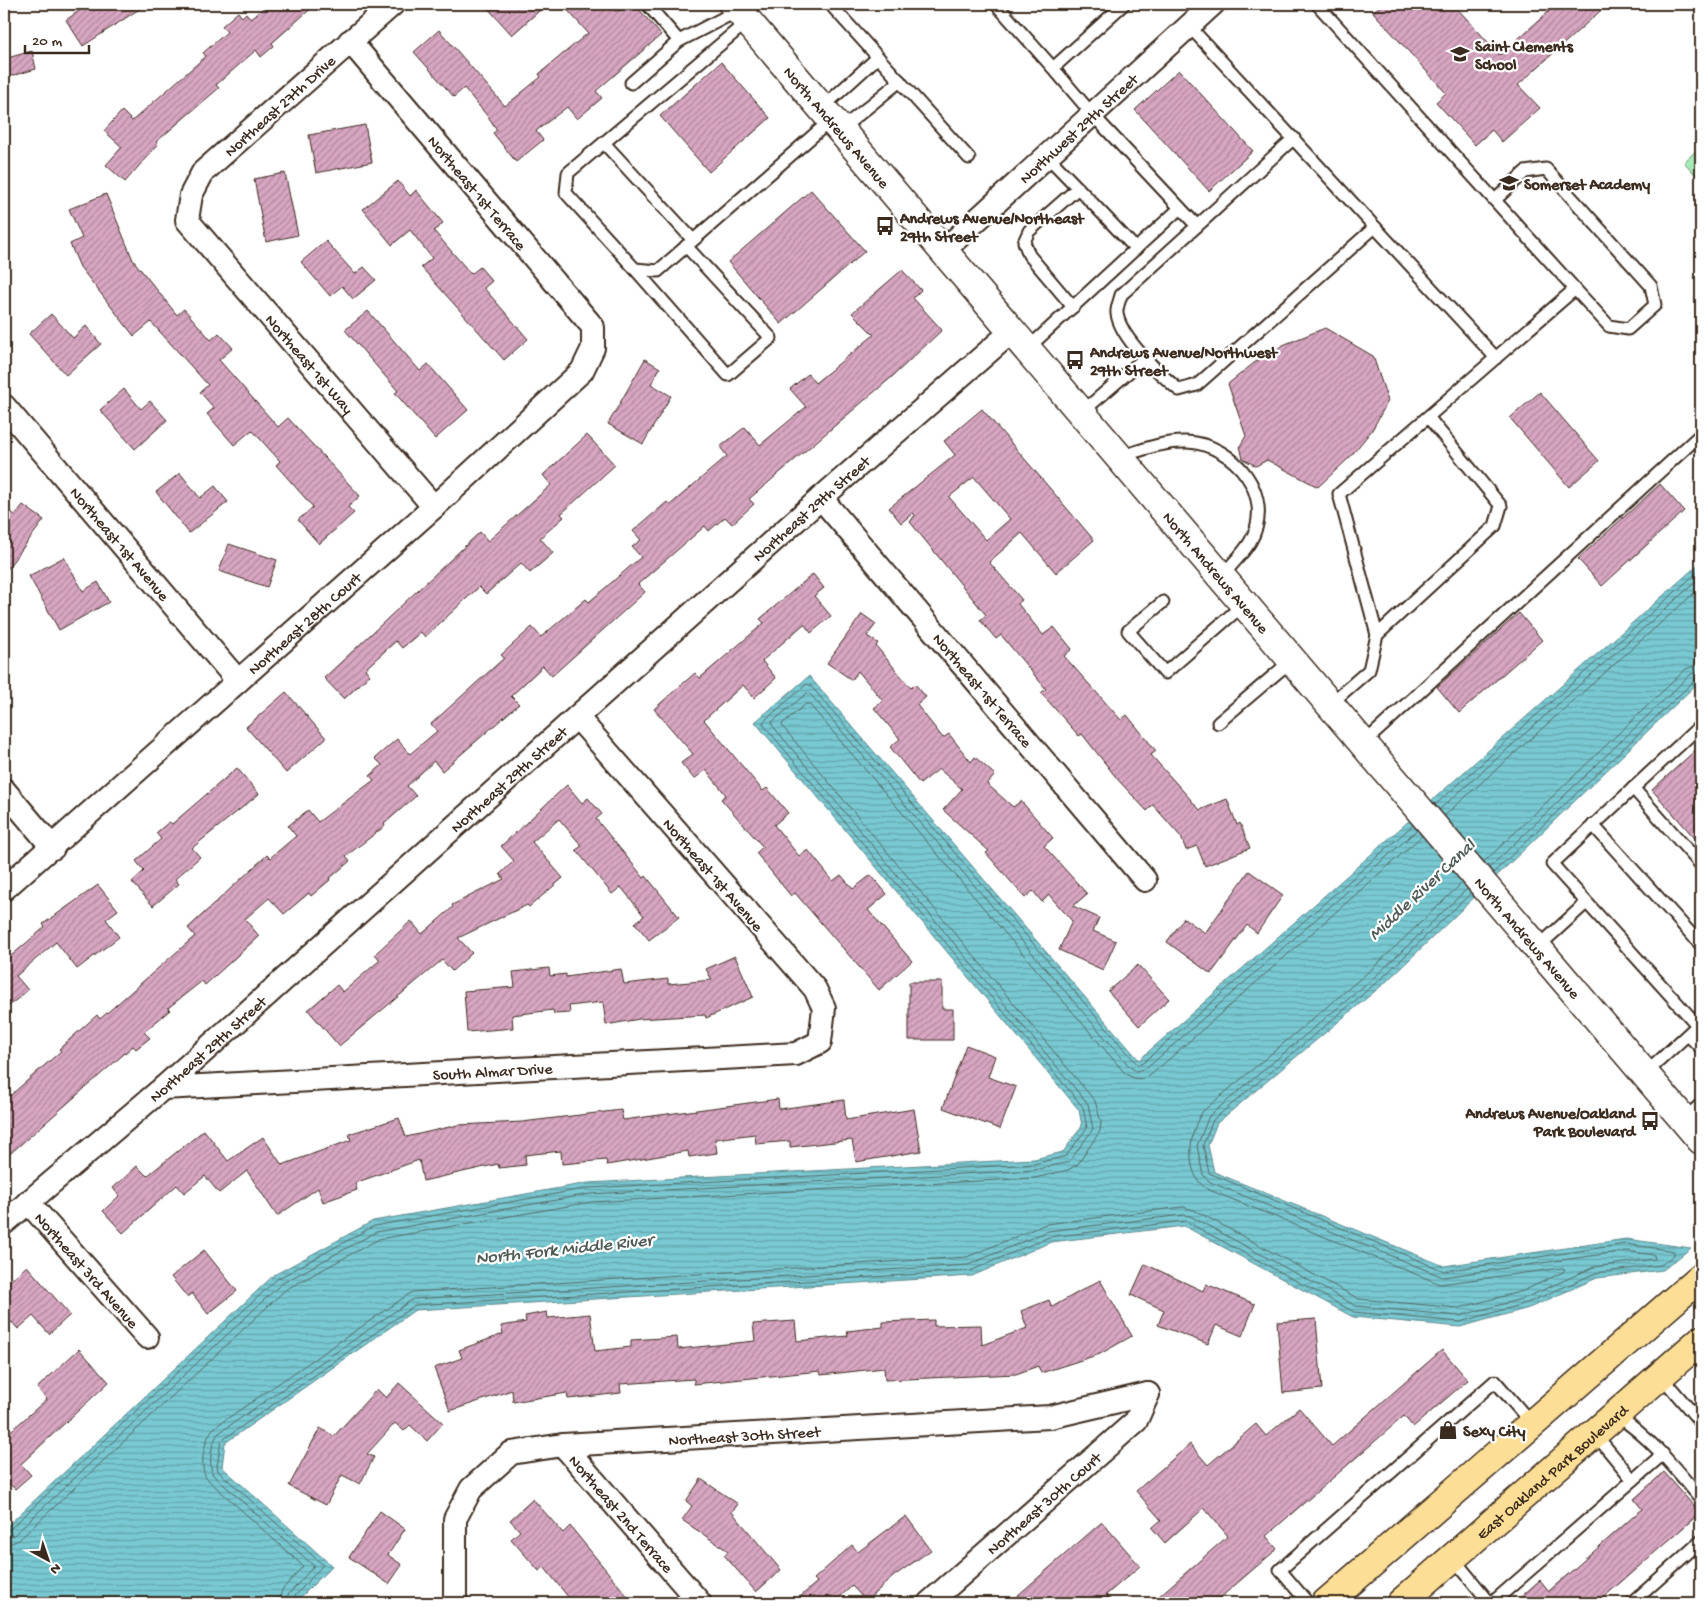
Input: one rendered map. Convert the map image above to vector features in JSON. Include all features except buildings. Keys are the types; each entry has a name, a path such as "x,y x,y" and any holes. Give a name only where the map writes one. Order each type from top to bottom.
{"main road":[{"name":"North Andrews Avenue","path":"741,10 942,252 1364,743 1645,1074 1696,1121"},
{"path":"1325,1602 1701,1277"},
{"name":"East Oakland Park Boulevard","path":"1401,1603 1701,1340"}],"street":[{"name":"Northeast 27th Drive","path":"188,220 191,195 203,172 393,4"},
{"name":"Northwest 29th Street","path":"942,252 1213,4"},
{"name":"Northeast 1st Terrace","path":"350,41 593,327 593,348"},
{"name":"Northeast 1st Way","path":"188,220 434,507"},
{"name":"Northeast 29th Street","path":"4,1223 163,1088 821,498 1019,341"},
{"name":"Northeast 28th Court","path":"4,889 53,848 434,507 582,371 593,348"},
{"name":"Northeast 1st Avenue","path":"4,406 238,681"},
{"name":"Northeast 1st Terrace","path":"821,498 1145,880"},
{"name":"Northeast 1st Avenue","path":"577,717 814,989 824,1008 820,1042"},
{"path":"4,790 53,848"},
{"name":"South Almar Drive","path":"163,1088 796,1054 820,1042"},
{"name":"Northeast 3rd Avenue","path":"28,1202 147,1337"},
{"name":"Northeast 30th Street","path":"455,1603 455,1519 471,1489 511,1453 563,1445 1050,1417 1148,1394"},
{"name":"Northeast 30th Court","path":"929,1603 1136,1421 1148,1394"},
{"name":"Northeast 2nd Terrace","path":"563,1445 700,1603"}],"lane":[{"path":"647,4 679,41"},
{"path":"830,4 969,158"},
{"path":"996,4 1092,114 1197,226"},
{"path":"1053,68 1124,4"},
{"path":"1317,4 1609,326 1628,329 1655,305 1652,286 1546,170 1525,172 1495,200"},
{"path":"632,83 679,41 741,10"},
{"path":"604,143 771,338 728,375 566,193 568,172 604,143 741,10"},
{"path":"1190,26 1496,358"},
{"path":"635,269 658,271 831,119 878,57"},
{"path":"831,119 900,81"},
{"path":"1294,138 1121,295 1116,313 1124,333 1179,390 1198,385 1375,227"},
{"path":"1047,156 1136,249"},
{"path":"1073,307 1029,255 1024,242 1029,232 1078,188"},
{"path":"1019,341 1073,307 1180,208"},
{"path":"1330,704 1369,670 1377,635 1338,494 1575,289"},
{"path":"1081,413 1146,357"},
{"path":"1377,635 1494,526 1501,506 1428,416"},
{"path":"1364,743 1701,434"},
{"path":"1118,457 1166,443 1187,442 1211,447 1229,457 1245,472 1256,492 1258,518 1251,542 1220,577"},
{"path":"1162,602 1128,631 1165,673 1244,604"},
{"path":"1218,723 1292,660"},
{"path":"1645,1074 1700,1024 1586,904 1552,864 1701,725"},
{"path":"1633,788 1701,865"},
{"path":"1593,825 1701,945"},
{"path":"1538,947 1586,904"},
{"path":"1688,1035 1701,1048"},
{"path":"1660,1376 1701,1423"},
{"path":"1325,1602 1280,1570 1495,1381 1532,1424"},
{"path":"1616,1414 1640,1431 1663,1454 1701,1499"},
{"path":"1595,1434 1633,1480"},
{"path":"1453,1558 1491,1603 1663,1454"},
{"path":"1632,1603 1701,1541"}],"green space":[{"path":"1701,146 1701,181 1684,162"}],"water":[{"path":"1701,562 1701,680 1386,982 1217,1123 1208,1145 1214,1172 1444,1266 1626,1239 1691,1248 1663,1270 1597,1278 1529,1308 1460,1327 1353,1317 1184,1226 1051,1242 972,1276 415,1310 225,1443 222,1467 332,1566 295,1603 4,1603 4,1529 274,1275 373,1221 588,1183 1034,1159 1063,1152 1082,1126 1079,1110 755,722 809,676 1139,1060"}],"place":[{"name":"Saint Clements School","path":"1460,54"},
{"name":"Somerset Academy","path":"1509,183"},
{"name":"Andrews Avenue/Northeast 29th Street","path":"885,226"},
{"name":"Andrews Avenue/Northwest 29th Street","path":"1075,360"},
{"name":"Andrews Avenue/Oakland Park Boulevard","path":"1650,1121"},
{"name":"Sexy City","path":"1448,1430"}],"water label":[{"name":"Middle River Canal","path":"1421,889"},
{"name":"North Fork Middle River","path":"564,1248"}]}
